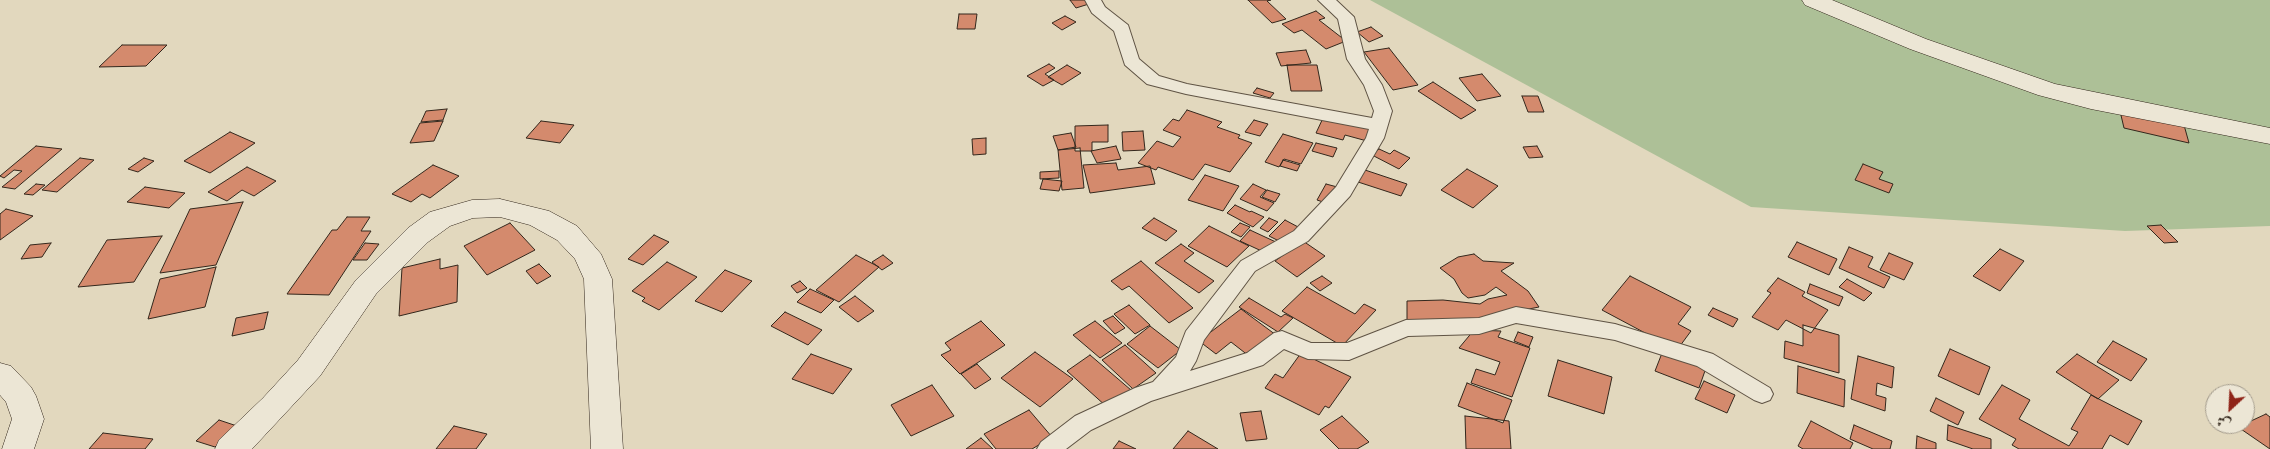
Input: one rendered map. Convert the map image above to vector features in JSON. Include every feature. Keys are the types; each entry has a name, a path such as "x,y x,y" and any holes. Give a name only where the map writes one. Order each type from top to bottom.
{"main road":[{"path":"1813,0 1918,44 2047,90 2091,101 2270,136"},
{"path":"231,449 274,407 304,374 366,287 418,235 440,219 472,209 500,208 539,218 567,233 587,254 595,270 598,279 607,449"},
{"path":"0,375 20,396 28,419 18,449"}],"street":[{"path":"1092,0 1098,10 1122,29 1131,61 1153,80 1186,89 1321,113 1378,126"},
{"path":"1160,388 1185,361 1194,337 1248,266 1301,236 1344,191 1358,164 1375,138 1383,111 1373,85 1356,59 1346,17 1326,0"},
{"path":"1048,449 1083,423 1143,394 1255,359 1282,339 1308,351 1350,352 1406,328 1478,326 1516,315 1615,332 1705,360 1762,394"}],"green space":[{"path":"1370,0 2270,0 2270,226 2125,231 1751,207"}],"building":[{"path":"1070,0 1089,0 1092,3 1076,8"},
{"path":"1248,0 1271,0 1267,1 1286,19 1272,23"},
{"path":"1316,11 1325,18 1319,20 1346,41 1326,49 1302,30 1294,33 1282,24"},
{"path":"959,14 977,14 975,29 957,29"},
{"path":"1065,16 1076,22 1062,30 1052,23"},
{"path":"1371,27 1383,36 1369,42 1357,32"},
{"path":"122,45 167,45 146,66 99,67"},
{"path":"1389,48 1418,85 1393,90 1364,52"},
{"path":"1306,50 1311,63 1281,66 1276,53"},
{"path":"1049,64 1055,68 1045,74 1054,80 1043,86 1027,76"},
{"path":"1067,65 1081,73 1062,85 1048,77"},
{"path":"1287,65 1317,65 1322,91 1291,91"},
{"path":"1482,74 1501,96 1477,101 1459,78"},
{"path":"1433,82 1476,110 1461,119 1418,91"},
{"path":"1257,88 1274,93 1270,98 1253,93"},
{"path":"1522,96 1538,96 1544,112 1528,112"},
{"path":"447,109 443,120 421,122 426,111"},
{"path":"1187,110 1222,122 1217,127 1240,135 1238,138 1252,143 1230,172 1205,164 1193,180 1158,167 1156,170 1138,163 1157,141 1173,147 1181,137 1163,130 1173,119 1179,121"},
{"path":"2120,111 2184,125 2189,143 2124,128"},
{"path":"1324,116 1373,128 1367,141 1345,135 1343,140 1316,133"},
{"path":"1254,120 1268,124 1260,136 1245,132"},
{"path":"443,121 434,141 410,143 420,123"},
{"path":"541,121 574,125 560,143 526,138"},
{"path":"1108,125 1108,142 1092,142 1092,151 1075,151 1075,126"},
{"path":"1143,131 1145,150 1123,151 1122,132"},
{"path":"230,132 255,143 210,173 184,161"},
{"path":"1071,133 1076,147 1058,150 1053,136"},
{"path":"1283,134 1313,143 1301,164 1284,159 1279,167 1265,162"},
{"path":"986,138 986,154 973,155 972,139"},
{"path":"1316,143 1337,148 1333,157 1312,151"},
{"path":"36,146 62,149 15,189 2,187 22,171 14,170 4,178 0,176"},
{"path":"1116,146 1121,159 1097,163 1091,151"},
{"path":"1537,146 1543,157 1529,158 1523,147"},
{"path":"1080,148 1084,188 1062,190 1058,150"},
{"path":"1379,149 1390,154 1394,150 1410,158 1399,169 1372,155"},
{"path":"80,158 94,160 57,192 42,190"},
{"path":"144,158 154,161 138,172 128,169"},
{"path":"1283,160 1300,165 1297,171 1280,166"},
{"path":"1116,163 1118,170 1150,166 1155,184 1090,193 1083,165"},
{"path":"1863,164 1883,172 1879,179 1893,184 1889,193 1855,180"},
{"path":"433,165 459,176 430,198 422,194 411,202 392,194"},
{"path":"247,167 276,181 254,196 242,190 227,201 208,192"},
{"path":"1362,169 1407,184 1401,196 1355,181"},
{"path":"1467,169 1498,186 1473,208 1441,190"},
{"path":"1059,171 1059,178 1040,179 1040,172"},
{"path":"1205,175 1239,186 1223,211 1188,200"},
{"path":"1043,179 1062,181 1059,191 1040,189"},
{"path":"36,184 45,185 33,195 24,194"},
{"path":"1253,184 1266,190 1260,197 1274,203 1267,211 1240,199"},
{"path":"1326,184 1341,188 1332,205 1317,200"},
{"path":"145,187 185,193 169,208 127,202"},
{"path":"1267,190 1280,194 1275,202 1262,197"},
{"path":"243,202 216,265 160,273 190,209"},
{"path":"1235,205 1264,217 1253,227 1227,213"},
{"path":"6,209 33,216 0,240 0,214"},
{"path":"347,217 370,217 361,231 371,231 329,295 287,294 332,230 337,230"},
{"path":"1154,218 1177,231 1166,241 1142,228"},
{"path":"1269,218 1278,222 1268,232 1260,228"},
{"path":"1285,220 1300,228 1285,244 1269,236"},
{"path":"510,223 535,250 487,275 464,246"},
{"path":"1240,223 1250,227 1241,237 1231,232"},
{"path":"2161,225 2178,242 2164,243 2147,226"},
{"path":"1209,226 1249,246 1227,267 1188,246"},
{"path":"1250,230 1278,243 1268,254 1240,241"},
{"path":"654,235 669,242 643,265 628,259"},
{"path":"162,236 134,282 78,287 107,240"},
{"path":"1303,241 1325,256 1297,277 1275,261"},
{"path":"1797,242 1837,259 1829,275 1788,257"},
{"path":"51,243 42,257 21,259 30,245"},
{"path":"365,243 379,244 367,260 353,260"},
{"path":"1181,244 1194,253 1184,261 1214,281 1199,293 1155,263"},
{"path":"1849,247 1873,257 1868,267 1890,277 1884,288 1839,268"},
{"path":"2000,249 2024,261 2000,291 1973,276"},
{"path":"1889,253 1913,263 1904,280 1880,270"},
{"path":"1474,254 1483,261 1514,263 1501,271 1528,291 1539,307 1498,315 1462,325 1407,320 1407,301 1443,300 1480,304 1488,299 1507,295 1496,287 1485,295 1468,298 1462,293 1454,279 1440,268 1458,257"},
{"path":"856,255 879,267 839,302 816,290"},
{"path":"883,255 893,263 882,270 872,262"},
{"path":"440,259 440,269 458,265 457,302 399,316 402,268"},
{"path":"1141,261 1193,308 1169,323 1129,286 1122,290 1111,281"},
{"path":"667,262 697,277 659,310 642,301 645,298 632,291"},
{"path":"539,264 551,276 537,284 526,271"},
{"path":"216,267 205,307 148,319 160,279"},
{"path":"725,270 752,281 722,312 695,301"},
{"path":"1322,276 1332,283 1320,291 1310,283"},
{"path":"1630,276 1691,307 1678,324 1691,331 1677,350 1602,310"},
{"path":"1778,278 1805,292 1802,296 1828,310 1811,333 1786,320 1778,330 1752,317 1771,293 1767,291"},
{"path":"1847,279 1872,293 1864,301 1839,287"},
{"path":"800,281 807,288 797,293 791,286"},
{"path":"1810,284 1843,297 1839,306 1807,293"},
{"path":"1307,287 1355,314 1364,304 1376,310 1342,346 1282,311"},
{"path":"810,289 834,300 821,313 797,302"},
{"path":"855,296 874,311 858,322 839,307"},
{"path":"1249,298 1281,317 1285,314 1293,318 1278,332 1239,307"},
{"path":"1129,305 1150,325 1135,334 1114,314"},
{"path":"1713,308 1738,319 1733,327 1708,315"},
{"path":"1241,309 1276,335 1249,356 1231,342 1216,354 1199,341"},
{"path":"268,312 264,329 232,336 236,318"},
{"path":"785,312 822,330 808,345 771,326"},
{"path":"1113,316 1125,328 1115,334 1103,321"},
{"path":"981,321 1005,345 960,374 941,355 951,350 945,343"},
{"path":"1095,321 1122,343 1100,358 1073,335"},
{"path":"1803,325 1839,335 1839,373 1784,358 1785,341 1803,346"},
{"path":"1150,326 1181,350 1158,368 1127,344"},
{"path":"1474,330 1501,331 1498,337 1530,348 1512,397 1471,383 1476,369 1495,375 1500,362 1459,348"},
{"path":"1518,332 1533,337 1529,347 1514,341"},
{"path":"2113,341 2147,359 2131,381 2097,362"},
{"path":"1125,345 1156,373 1133,389 1102,360"},
{"path":"1664,348 1707,365 1699,388 1655,371"},
{"path":"1950,349 1990,367 1979,395 1938,376"},
{"path":"1035,352 1073,379 1040,407 1001,378"},
{"path":"1301,353 1351,377 1329,408 1325,406 1319,415 1265,388 1275,374 1283,378"},
{"path":"811,354 852,369 833,394 792,379"},
{"path":"2077,354 2119,380 2098,399 2056,372"},
{"path":"1090,355 1131,390 1107,407 1067,371"},
{"path":"1858,356 1894,367 1892,388 1877,383 1876,395 1886,398 1885,411 1851,399"},
{"path":"1558,360 1612,377 1604,414 1548,396"},
{"path":"977,364 991,379 975,389 961,374"},
{"path":"1798,366 1845,380 1844,407 1797,393"},
{"path":"1704,381 1735,395 1727,413 1695,399"},
{"path":"1467,383 1512,400 1503,423 1458,406"},
{"path":"932,385 954,416 911,436 891,405"},
{"path":"2002,385 2030,400 2019,419 2069,446 2078,432 2071,429 2091,395 2142,421 2128,445 2110,435 2102,449 2019,449 2012,445 2016,439 1979,419"},
{"path":"1936,398 1964,412 1958,425 1930,411"},
{"path":"1029,410 1052,437 1032,449 996,449 984,434"},
{"path":"1261,411 1267,439 1246,441 1240,413"},
{"path":"2266,414 2270,417 2270,449 2248,434 2255,434 2255,419"},
{"path":"1342,416 1369,442 1357,449 1339,449 1320,430"},
{"path":"1465,416 1509,421 1511,449 1466,449"},
{"path":"219,420 237,426 215,447 196,441"},
{"path":"1811,421 1853,443 1850,449 1803,449 1798,446"},
{"path":"1854,425 1892,441 1890,449 1873,449 1850,439"},
{"path":"1948,425 1991,439 1991,449 1973,449 1947,440"},
{"path":"454,426 487,434 476,449 436,449"},
{"path":"1188,431 1218,449 1173,449"},
{"path":"103,433 153,439 145,449 89,449"},
{"path":"1917,436 1936,443 1936,449 1916,449"},
{"path":"981,438 993,449 966,449"},
{"path":"1119,441 1136,449 1113,449"}]}
